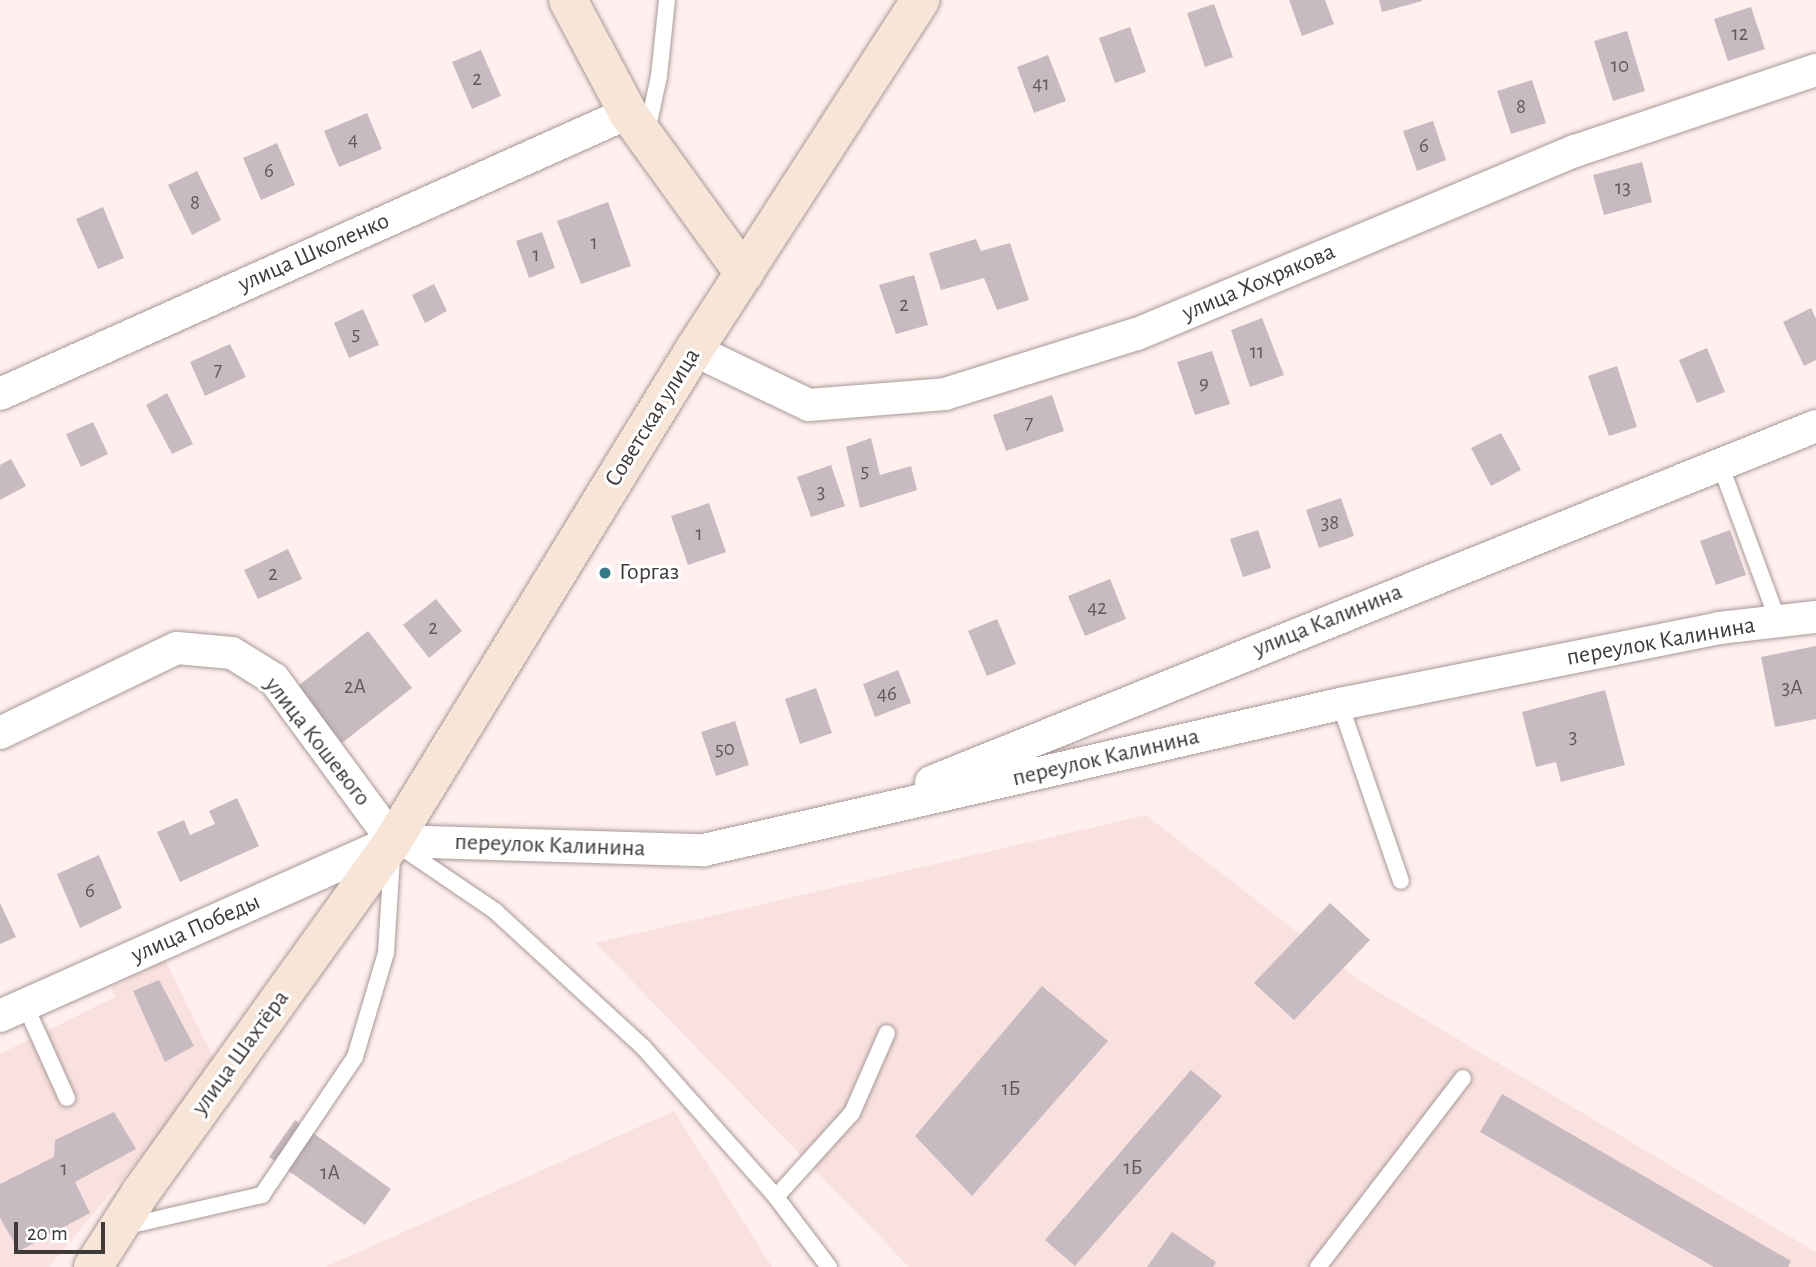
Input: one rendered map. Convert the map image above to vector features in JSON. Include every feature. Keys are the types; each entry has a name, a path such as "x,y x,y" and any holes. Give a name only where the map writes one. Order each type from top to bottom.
{"street":[{"path":"568,0 637,125 744,273"},
{"name":"Советская улица","path":"393,841 694,350 920,0"},
{"name":"улица Хохрякова","path":"694,350 809,405 946,394 1137,334 1575,151 1816,70"},
{"name":"улица Школенко","path":"0,394 637,125"},
{"name":"улица Калинина","path":"842,819 1816,426"},
{"name":"переулок Калинина","path":"393,841 704,850 1340,704 1718,628 1816,617"},
{"name":"улица Кошевого","path":"0,733 177,648 232,653 274,679 393,841"},
{"name":"улица Победы","path":"12,1011 393,841"},
{"name":"улица Шахтёра","path":"93,1267 117,1229 393,841"}],"lane":[{"path":"637,125 659,76 667,0"},
{"path":"1720,464 1778,621"},
{"path":"1340,704 1401,881"},
{"path":"393,841 495,911 643,1047 776,1197 829,1267"},
{"path":"117,1229 262,1195 355,1056 386,953 393,841"},
{"path":"12,1011 67,1098"},
{"path":"776,1197 852,1113 887,1033"},
{"path":"1318,1267 1463,1078"}],"shaded area":[{"path":"1146,815 1362,982 1816,1252 1816,1267 909,1267 595,943"},
{"path":"165,960 217,1065 49,1267 0,1267 0,1054 115,997 111,988"},
{"path":"674,1111 772,1267 325,1267"}],"building":[{"path":"1289,0 1325,0 1334,24 1302,36"},
{"path":"1379,0 1422,0 1422,1 1382,12"},
{"path":"1214,4 1233,57 1205,67 1187,13"},
{"path":"1751,7 1765,49 1728,61 1714,19"},
{"path":"1130,27 1146,72 1115,83 1099,38"},
{"path":"1627,31 1645,91 1613,101 1594,41"},
{"path":"481,50 501,96 472,109 452,62"},
{"path":"1048,55 1066,101 1034,113 1017,67"},
{"path":"1532,80 1546,123 1511,134 1497,91"},
{"path":"367,113 382,149 339,167 324,131"},
{"path":"1433,121 1446,160 1417,171 1403,131"},
{"path":"277,143 295,185 261,200 243,158"},
{"path":"1642,162 1652,202 1604,215 1593,175"},
{"path":"197,171 221,220 192,235 168,185"},
{"path":"608,202 631,266 581,284 557,221"},
{"path":"103,207 124,258 98,269 76,219"},
{"path":"542,232 555,268 529,278 516,241"},
{"path":"976,239 981,251 1010,243 1029,300 997,310 984,278 941,290 929,253"},
{"path":"914,275 928,325 896,334 879,285"},
{"path":"434,284 447,311 425,323 412,295"},
{"path":"1811,308 1816,319 1816,360 1804,366 1783,322"},
{"path":"363,309 379,345 349,358 334,323"},
{"path":"1262,318 1284,375 1250,387 1231,330"},
{"path":"230,344 246,377 205,396 190,362"},
{"path":"1707,348 1725,392 1697,403 1679,360"},
{"path":"1212,351 1230,404 1195,415 1177,362"},
{"path":"1617,366 1637,427 1609,436 1588,376"},
{"path":"167,393 193,444 172,454 146,405"},
{"path":"1052,395 1064,431 1006,451 993,415"},
{"path":"93,422 108,454 81,467 66,434"},
{"path":"1501,433 1521,470 1491,486 1471,448"},
{"path":"871,438 880,475 911,466 917,490 860,508 846,447"},
{"path":"11,459 26,486 0,500 0,465"},
{"path":"831,465 845,506 811,517 797,477"},
{"path":"1341,498 1354,536 1319,548 1306,510"},
{"path":"709,503 726,552 688,565 671,516"},
{"path":"1258,530 1271,568 1243,577 1230,539"},
{"path":"1730,530 1746,575 1716,585 1700,541"},
{"path":"288,549 302,579 258,599 244,570"},
{"path":"1110,579 1126,619 1085,636 1068,596"},
{"path":"436,599 462,631 429,658 403,625"},
{"path":"997,619 1016,664 987,676 968,631"},
{"path":"368,631 412,688 342,743 298,686"},
{"path":"1816,646 1816,719 1775,727 1761,657"},
{"path":"898,670 911,703 875,717 863,684"},
{"path":"816,688 832,733 800,744 785,699"},
{"path":"1605,690 1625,765 1561,782 1556,762 1536,767 1522,712"},
{"path":"735,721 749,765 716,776 701,732"},
{"path":"237,798 259,846 180,882 157,832 184,820 190,835 215,824 209,811"},
{"path":"99,855 122,908 80,928 57,874"},
{"path":"0,903 16,937 0,944"},
{"path":"1330,903 1370,940 1294,1020 1254,983"},
{"path":"159,980 194,1046 165,1062 133,991"},
{"path":"1042,986 1108,1041 972,1196 915,1136"},
{"path":"1191,1070 1222,1096 1075,1266 1045,1240"},
{"path":"1502,1094 1791,1261 1788,1267 1714,1267 1480,1132"},
{"path":"114,1112 136,1149 75,1182 90,1213 19,1251 0,1218 0,1184 54,1157 55,1140"},
{"path":"295,1120 391,1189 365,1225 269,1157"},
{"path":"1172,1232 1216,1262 1213,1267 1147,1267"}],"place":[{"name":"Горгаз","path":"605,573"}]}
